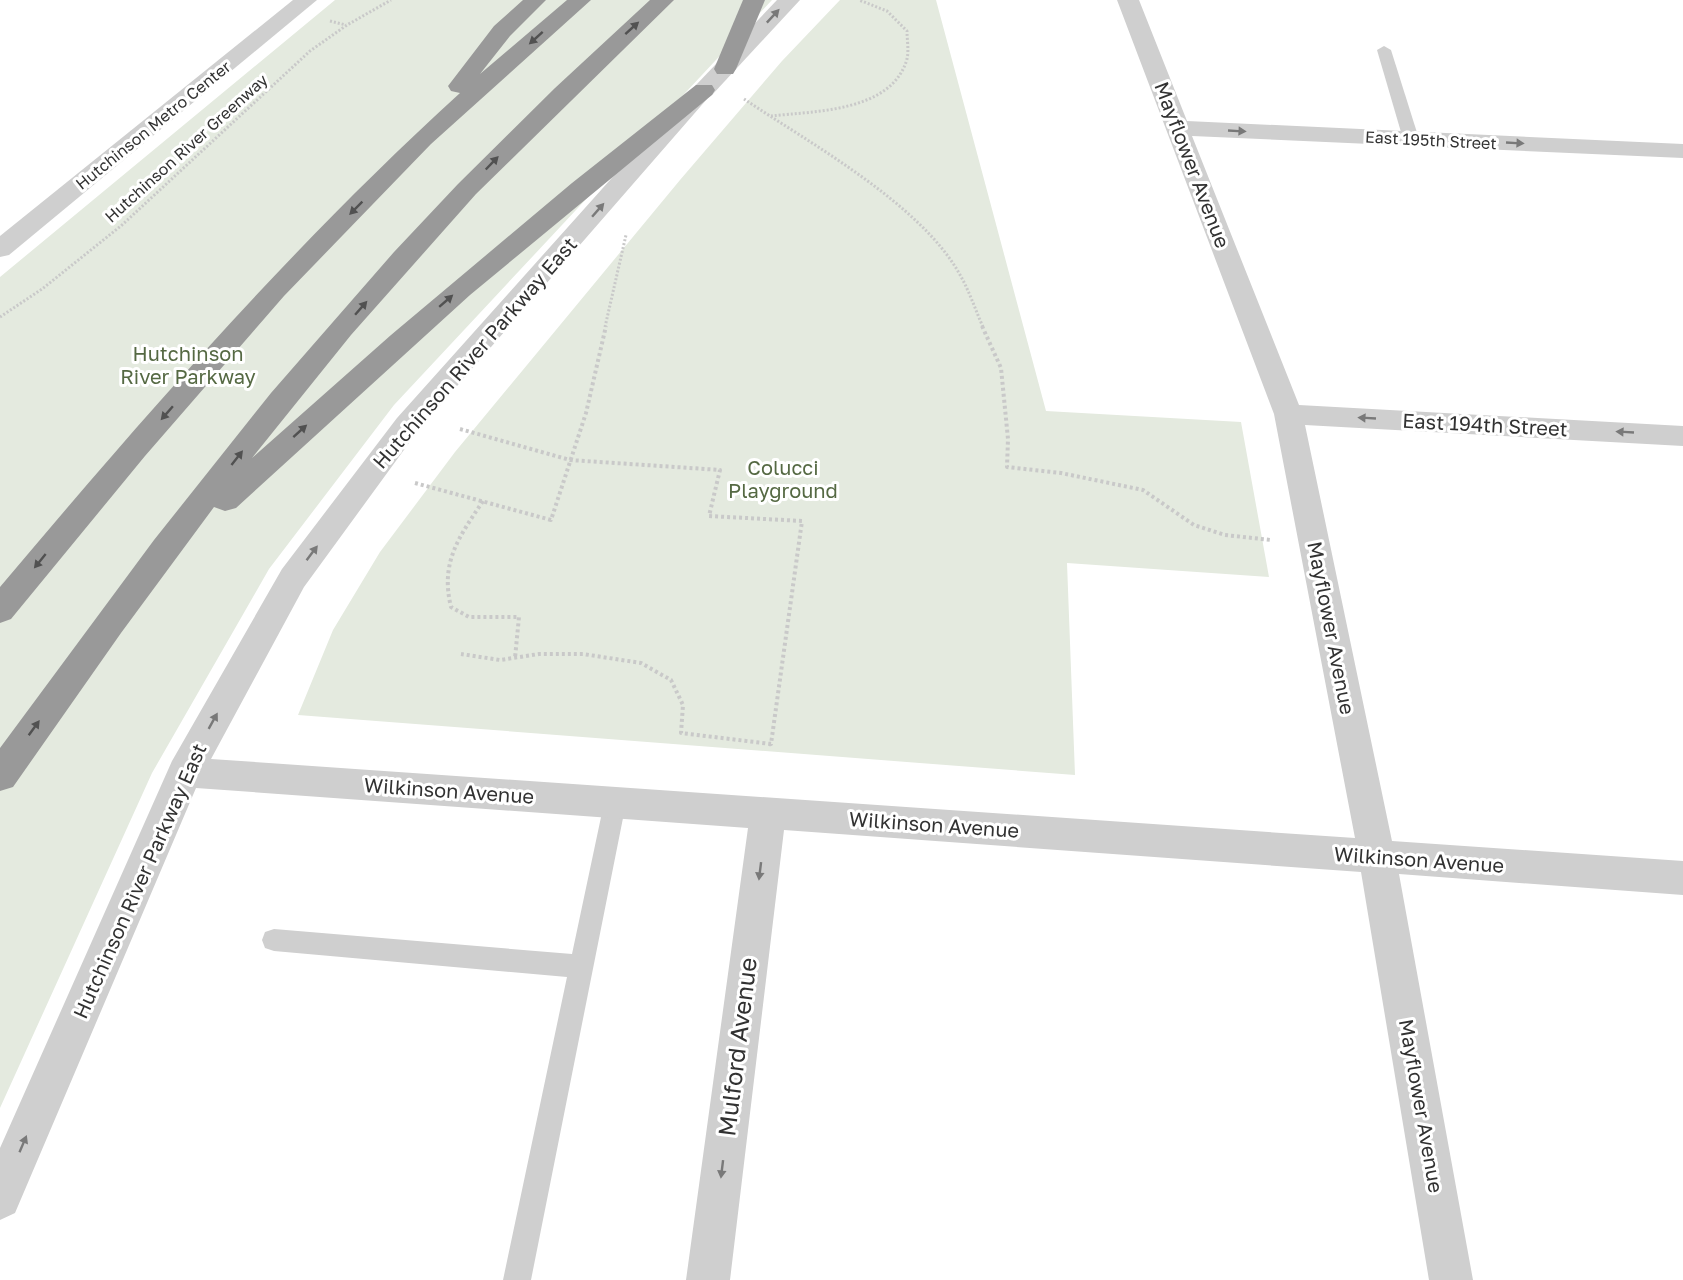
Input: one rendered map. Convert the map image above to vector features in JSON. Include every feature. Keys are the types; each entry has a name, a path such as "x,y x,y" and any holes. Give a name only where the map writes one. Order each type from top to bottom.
{"highway":[{"path":"397,166 502,31 535,0"},
{"path":"0,610 78,515 240,330 397,166 460,105 580,0"},
{"path":"0,776 150,571 320,354 396,268 530,124 663,0"},
{"path":"725,69 754,0"},
{"path":"150,571 291,439 483,268 597,172 704,90"}],"street":[{"name":"Hutchinson Metro Center","path":"0,249 306,0"},
{"name":"Hutchinson River Parkway East","path":"0,1198 184,772 293,578 407,425 704,90 789,0"},
{"name":"Mayflower Avenue","path":"1128,0 1288,414 1377,856 1451,1280"},
{"name":"East 195th Street","path":"1178,128 1683,151"},
{"name":"East 194th Street","path":"1288,414 1683,436"},
{"name":"Wilkinson Avenue","path":"184,772 1683,878"},
{"name":"Mulford Avenue","path":"708,1280 768,813"}],"lane":[{"path":"1384,50 1411,139"},
{"path":"517,1280 615,803"},
{"path":"274,939 582,967"}],"path":[{"name":"Hutchinson River Greenway","path":"0,317 41,292 89,253 310,51 392,0"},
{"path":"770,116 850,105 880,95 900,78 909,61 907,31 887,11 859,0"},
{"path":"744,99 885,194 933,239 959,273 1001,368 1008,439 1007,467 1061,473 1143,490 1194,525 1225,536 1271,540"},
{"path":"415,483 551,520 586,413 626,235"},
{"path":"460,429 570,460 720,470 709,516 802,521 771,744 681,733 683,705 671,680 641,663 583,654 539,654 500,660 461,654"},
{"path":"483,501 457,541 449,561 445,577 447,596 451,607 469,617 519,617 515,658"}],"green space":[{"name":"Hutchinson River Parkway","path":"335,0 772,0 394,405 269,569 152,773 0,1108 0,277"},
{"name":"Colucci Playground","path":"840,0 936,0 1046,411 1241,422 1269,577 1067,563 1075,775 298,715 333,630 380,552 455,452 680,180 782,61"}]}
